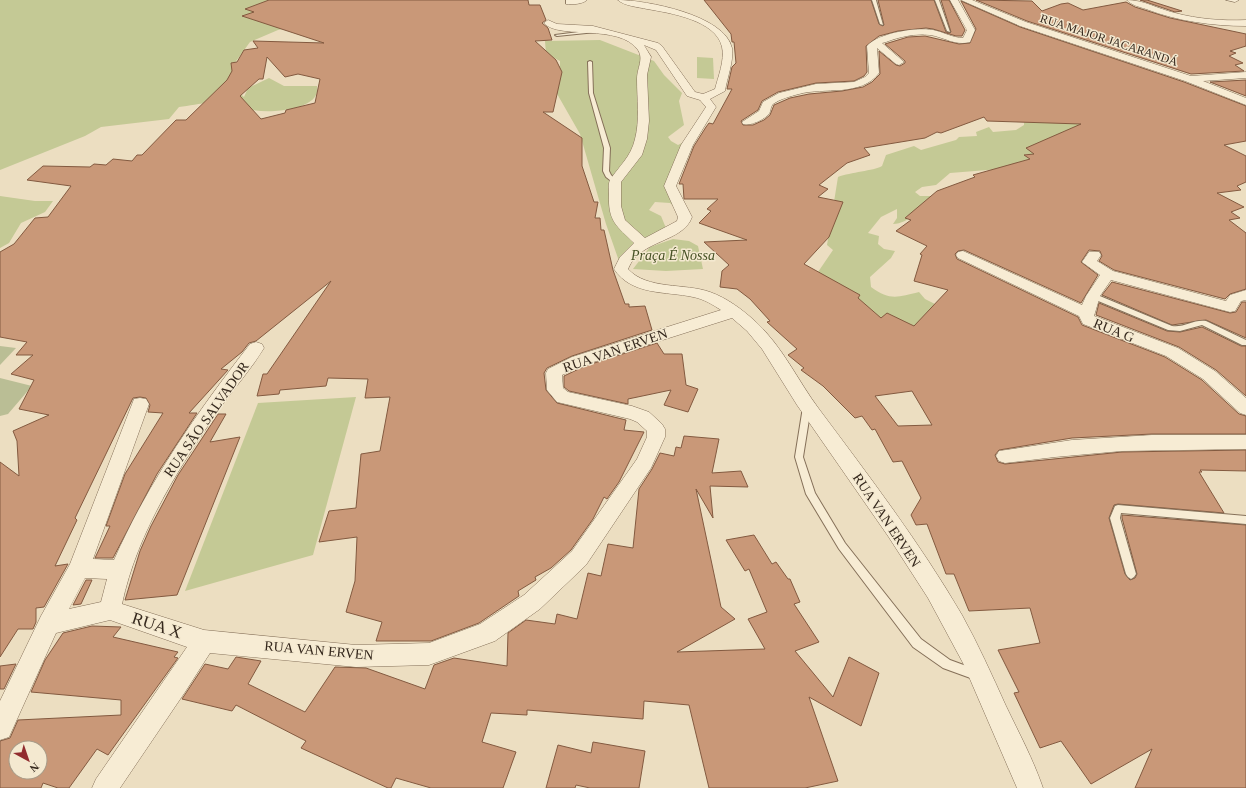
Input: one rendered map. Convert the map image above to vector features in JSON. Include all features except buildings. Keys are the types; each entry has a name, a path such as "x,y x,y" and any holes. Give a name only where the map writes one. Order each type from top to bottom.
{"street":[{"path":"569,2 583,0"},
{"path":"622,0 672,12 709,25 718,31 725,40 727,50 720,91 704,98"},
{"path":"635,0 643,6"},
{"path":"747,122 764,114 766,104 775,99 815,88 851,85 868,80 874,73 872,46 897,35 927,32 957,40 967,40 971,30 954,0"},
{"name":"RUA MAJOR JACARANDÁ","path":"965,0 1023,24 1188,79 1246,102"},
{"path":"1131,0 1153,10 1170,15 1203,21 1246,23"},
{"path":"1230,0 1235,0"},
{"path":"548,23 555,27 585,27 628,38 647,41 659,48 691,94 704,98 711,107 696,129 680,158 670,186 685,217 683,223 663,236 643,244 623,261 621,269 624,276 641,284 690,290 706,295 734,312"},
{"path":"628,38 641,47 646,57 642,75 642,104 644,121 641,139 636,155 615,182 615,206 618,221 643,244"},
{"path":"877,43 885,52 899,62"},
{"path":"1188,79 1246,75"},
{"path":"963,255 1086,313"},
{"path":"1094,255 1089,262 1108,274 1222,306 1230,307 1234,298 1246,295"},
{"name":"RUA G","path":"1108,274 1094,296 1086,313 1088,320 1172,352 1209,375 1246,408"},
{"name":"RUA VAN ERVEN","path":"204,641 356,656 428,654 487,633 532,602 579,558 644,463 656,437 656,429 651,423 638,415 563,397 555,390 554,373 560,368 694,323 734,312 754,328 769,348 807,406 899,536 931,585 981,677 1030,788"},
{"name":"RUA SÃO SALVADOR","path":"110,610 121,570 162,482 183,448 228,384 256,348"},
{"path":"0,728 49,624 79,568 140,404"},
{"path":"1005,456 1045,450 1140,442 1218,444 1246,442"},
{"path":"79,568 121,570"},
{"path":"49,624 110,610"},
{"name":"RUA X","path":"110,610 204,641"},
{"path":"105,788 177,684 204,641"}],"lane":[{"path":"874,0 882,24"},
{"path":"937,0 949,31"},
{"path":"557,35 602,31"},
{"path":"590,62 590,93 607,148 606,171 608,176 615,182"},
{"path":"1094,296 1171,328 1181,330 1196,324 1203,324 1246,343"},
{"path":"807,406 799,457 811,494 842,546 917,643 947,664 981,677"},
{"path":"1131,574 1115,518 1118,509 1246,520"}],"green space":[{"path":"0,0 342,0 304,24 278,30 250,42 234,64 232,86 244,97 248,88 269,78 284,86 317,86 317,92 314,98 303,105 296,108 275,111 251,110 210,103 179,107 169,119 101,127 85,136 0,170"},
{"path":"600,40 654,61 664,75 682,93 679,101 684,125 668,137 671,141 678,145 688,140 676,177 677,209 670,203 655,202 649,210 661,216 668,233 654,242 643,237 619,261 606,224 580,134 552,85 542,71 560,66 560,61 546,54 545,41"},
{"path":"697,57 713,58 714,79 697,78"},
{"path":"1117,104 1030,157 1029,163 1000,169 950,173 936,185 922,187 915,192 920,196 932,196 914,214 904,221 893,224 897,218 897,209 881,217 868,233 879,236 878,244 884,249 895,251 891,258 870,277 871,287 884,294 894,297 919,292 925,299 935,304 952,341 876,318 818,272 833,250 827,245 838,177 878,168 882,166 886,155 914,146 921,150 956,140 959,137 977,136 976,132 989,127 993,132 1016,130 1024,125 1024,121"},
{"path":"0,196 35,201 53,201 45,212 21,223 9,243 0,248"},
{"name":"Praça É Nossa","path":"673,239 689,241 698,246 703,269 666,271 633,269 650,247"},
{"path":"0,346 16,348 0,365"},
{"path":"0,378 32,386 8,414 0,416"},
{"path":"356,397 313,555 185,591 258,403"}]}
